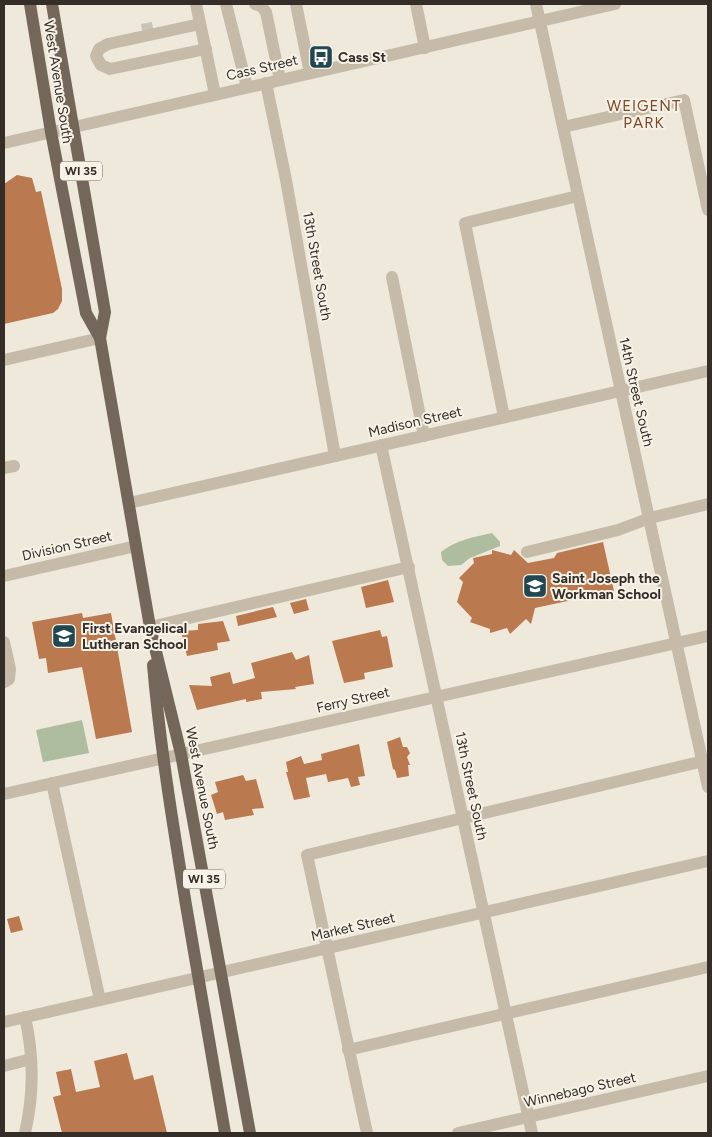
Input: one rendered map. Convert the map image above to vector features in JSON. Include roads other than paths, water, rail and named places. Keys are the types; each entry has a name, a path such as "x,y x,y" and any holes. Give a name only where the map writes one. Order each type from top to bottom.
{"main road":[{"name":"West Avenue South","path":"30,4 51,132 86,313 100,338 150,627 182,754 250,1133"},
{"name":"West Avenue South","path":"52,4 105,312 100,338"},
{"name":"West Avenue South","path":"150,627 162,758 197,977 226,1133"}],"street":[{"path":"196,4 215,94"},
{"path":"226,4 247,87"},
{"path":"255,4 261,6 266,12 280,80"},
{"path":"296,4 310,73"},
{"path":"416,4 425,48"},
{"name":"14th Street South","path":"536,4 620,391 677,643 706,761 708,787"},
{"name":"Cass Street","path":"4,143 615,4"},
{"path":"132,39 135,33 200,24"},
{"path":"152,30 132,39 108,44 99,49 96,56 101,65 110,69 206,49"},
{"name":"13th Street South","path":"266,83 286,180 335,456"},
{"path":"563,127 684,100 708,210"},
{"path":"504,417 465,223 578,196"},
{"path":"392,277 424,436"},
{"path":"4,360 100,338"},
{"name":"Madison Street","path":"129,503 708,371"},
{"name":"13th Street South","path":"381,445 532,1133"},
{"path":"528,552 618,530 650,518 708,504"},
{"name":"Division Street","path":"4,576 136,546"},
{"path":"150,627 408,568"},
{"name":"Ferry Street","path":"4,794 708,636"},
{"path":"4,642 10,668 9,679 4,682"},
{"path":"367,1133 307,854 706,761"},
{"path":"52,783 100,1000"},
{"name":"Market Street","path":"4,1022 708,861"},
{"path":"348,1050 708,967"},
{"path":"25,1017 32,1060 30,1111 25,1133"},
{"path":"4,1066 32,1060"},
{"name":"Winnebago Street","path":"458,1133 708,1076"}],"tunnel":[{"path":"142,30 153,28"}],"place":[{"name":"Cass St","path":"321,57"},
{"name":"Saint Joseph the Workman School","path":"535,586"},
{"name":"First Evangelical Lutheran School","path":"64,636"}],"district":[{"name":"WEIGENT PARK","path":"644,114"}]}
